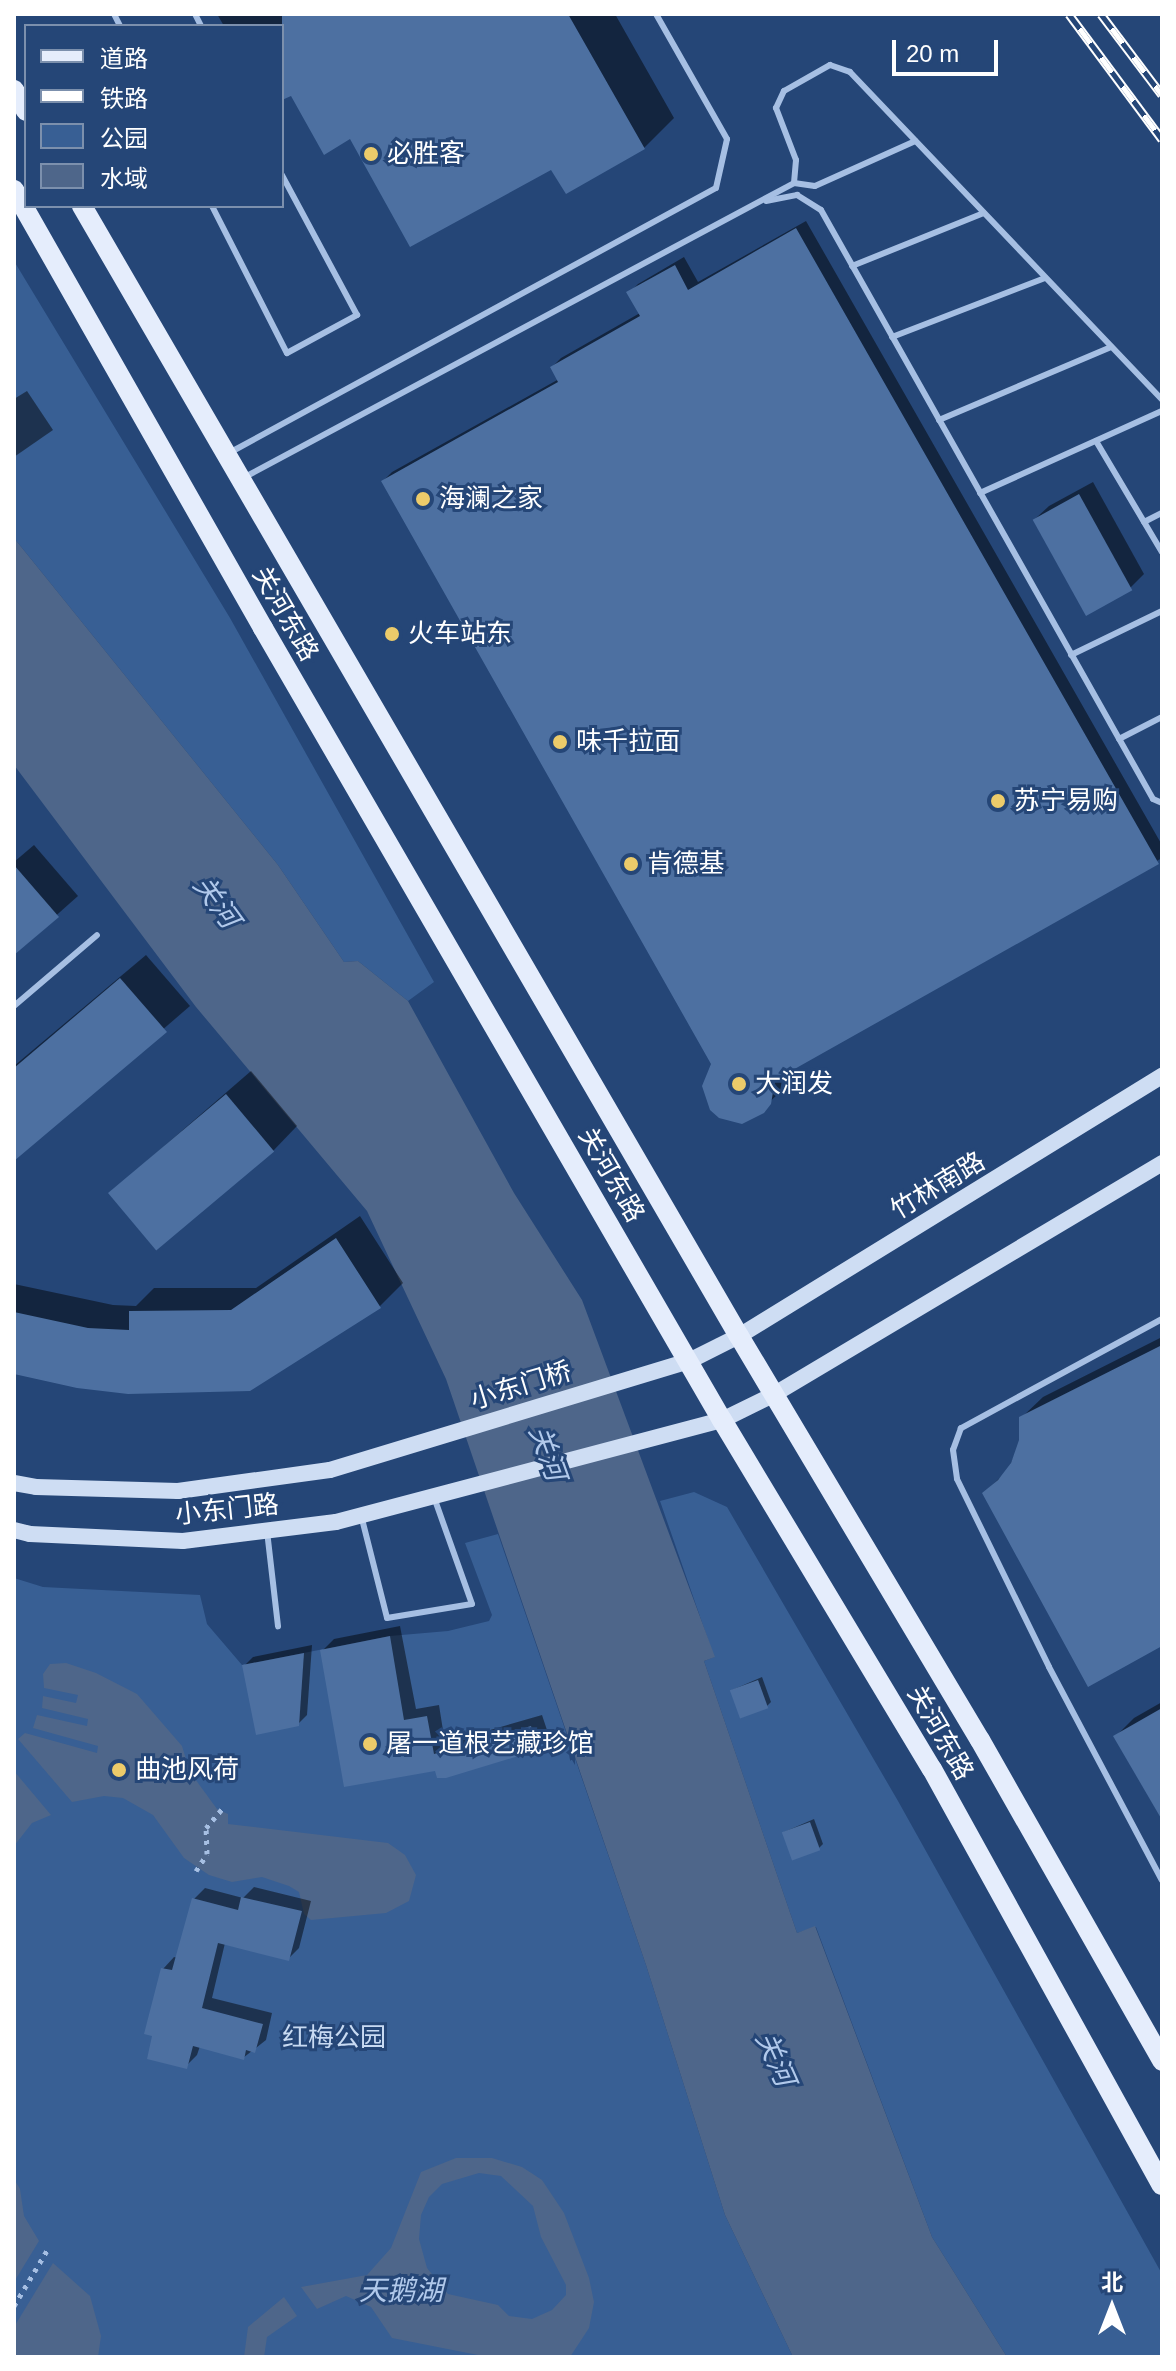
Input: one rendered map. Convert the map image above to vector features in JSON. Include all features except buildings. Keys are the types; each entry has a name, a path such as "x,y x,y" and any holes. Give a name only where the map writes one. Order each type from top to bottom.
{"main road":[{"path":"14,90 24,108"},
{"name":"关河东路","path":"14,190 24,208"},
{"name":"关河东路","path":"24,208 270,641 722,1420 932,1769 1162,2185"},
{"name":"关河东路","path":"83,208 773,1395 980,1740 1162,2061"},
{"name":"竹林南路","path":"739,1336 1162,1076"},
{"path":"438,1495 722,1420 773,1395 1162,1163"},
{"path":"689,1361 739,1336"},
{"name":"小东门桥","path":"425,1440 689,1361"},
{"name":"小东门路","path":"14,1483 36,1487 178,1491 330,1470 425,1440"},
{"name":"小东门路","path":"14,1530 30,1534 183,1541 361,1515 438,1495"}],"lane":[{"path":"228,454 716,188 727,139 656,14"},
{"path":"794,183 796,160 776,108 784,91 830,65 850,72 1162,400"},
{"path":"242,479 794,183 815,186 915,141"},
{"path":"213,208 287,353 357,315 284,179"},
{"path":"762,201 797,195 821,210 1153,799 1162,803"},
{"path":"852,266 984,213"},
{"path":"892,337 1045,278"},
{"path":"939,420 1111,347"},
{"path":"980,493 1162,411"},
{"path":"1096,441 1162,552"},
{"path":"1144,522 1162,513"},
{"path":"1071,655 1162,611"},
{"path":"1119,739 1162,717"},
{"path":"14,1006 97,935"},
{"path":"1162,1319 961,1428 953,1450 957,1479 1049,1667 1162,1880"},
{"path":"361,1515 387,1618 472,1604 438,1495"},
{"path":"267,1531 278,1626"}],"path":[{"path":"196,1871 207,1854 206,1828 222,1809"},
{"path":"14,2306 49,2247"}],"green space":[{"path":"14,261 230,618 434,982 408,1001 358,961 344,962 278,865 14,538"},
{"path":"694,1492 727,1507 898,1801 1162,2274 1162,2357 1007,2357 932,2237 816,1927 797,1933 704,1661 714,1657 660,1501"},
{"name":"红梅公园","path":"498,1534 646,1965 725,2215 793,2357 14,2357 14,1578 43,1587 200,1595 207,1624 242,1665 390,1636 448,1631 489,1621 492,1615 465,1543"}],"water":[{"name":"关河","path":"14,538 278,865 344,962 358,961 408,1001 514,1193 582,1300 715,1657 704,1661 797,1933 815,1926 932,2237 1007,2357 793,2357 725,2215 646,1965 446,1379 367,1211 196,1007 14,765"},
{"path":"66,1663 96,1673 137,1694 182,1746 190,1772 217,1809 228,1814 228,1824 388,1843 405,1855 416,1875 409,1901 386,1913 311,1920 304,1914 299,1892 289,1886 262,1877 232,1882 209,1875 184,1858 153,1815 123,1798 104,1796 72,1802 18,1739 25,1733 97,1753 98,1746 33,1728 37,1715 87,1726 88,1719 42,1708 43,1696 76,1703 78,1695 44,1688 43,1674 50,1664"},
{"path":"14,1771 51,1815 32,1823 14,1846"},
{"name":"天鹅湖","path":"456,2158 492,2158 522,2167 542,2180 564,2213 589,2278 594,2302 589,2328 570,2357 488,2357 392,2338 371,2307 346,2296 317,2309 301,2287 367,2275 391,2248 421,2172","holes":["479,2173 501,2176 533,2206 541,2237 566,2285 566,2295 552,2310 532,2319 509,2316 498,2305 448,2294 427,2268 419,2239 421,2215 429,2197 442,2184"]},
{"path":"14,2179 20,2189 24,2216 39,2241 14,2282"},
{"path":"53,2263 90,2296 101,2336 98,2357 14,2357 14,2327"},
{"path":"284,2297 297,2316 267,2337 264,2357 244,2357 248,2327"}],"railway":[{"path":"1069,14 1162,139"},
{"path":"1101,14 1162,95"}],"place":[{"name":"必胜客","path":"371,154"},
{"name":"海澜之家","path":"423,499"},
{"name":"火车站东","path":"392,634"},
{"name":"味千拉面","path":"560,742"},
{"name":"苏宁易购","path":"998,801"},
{"name":"肯德基","path":"631,864"},
{"name":"大润发","path":"739,1084"},
{"name":"屠一道根艺藏珍馆","path":"370,1744"},
{"name":"曲池风荷","path":"119,1770"}]}
